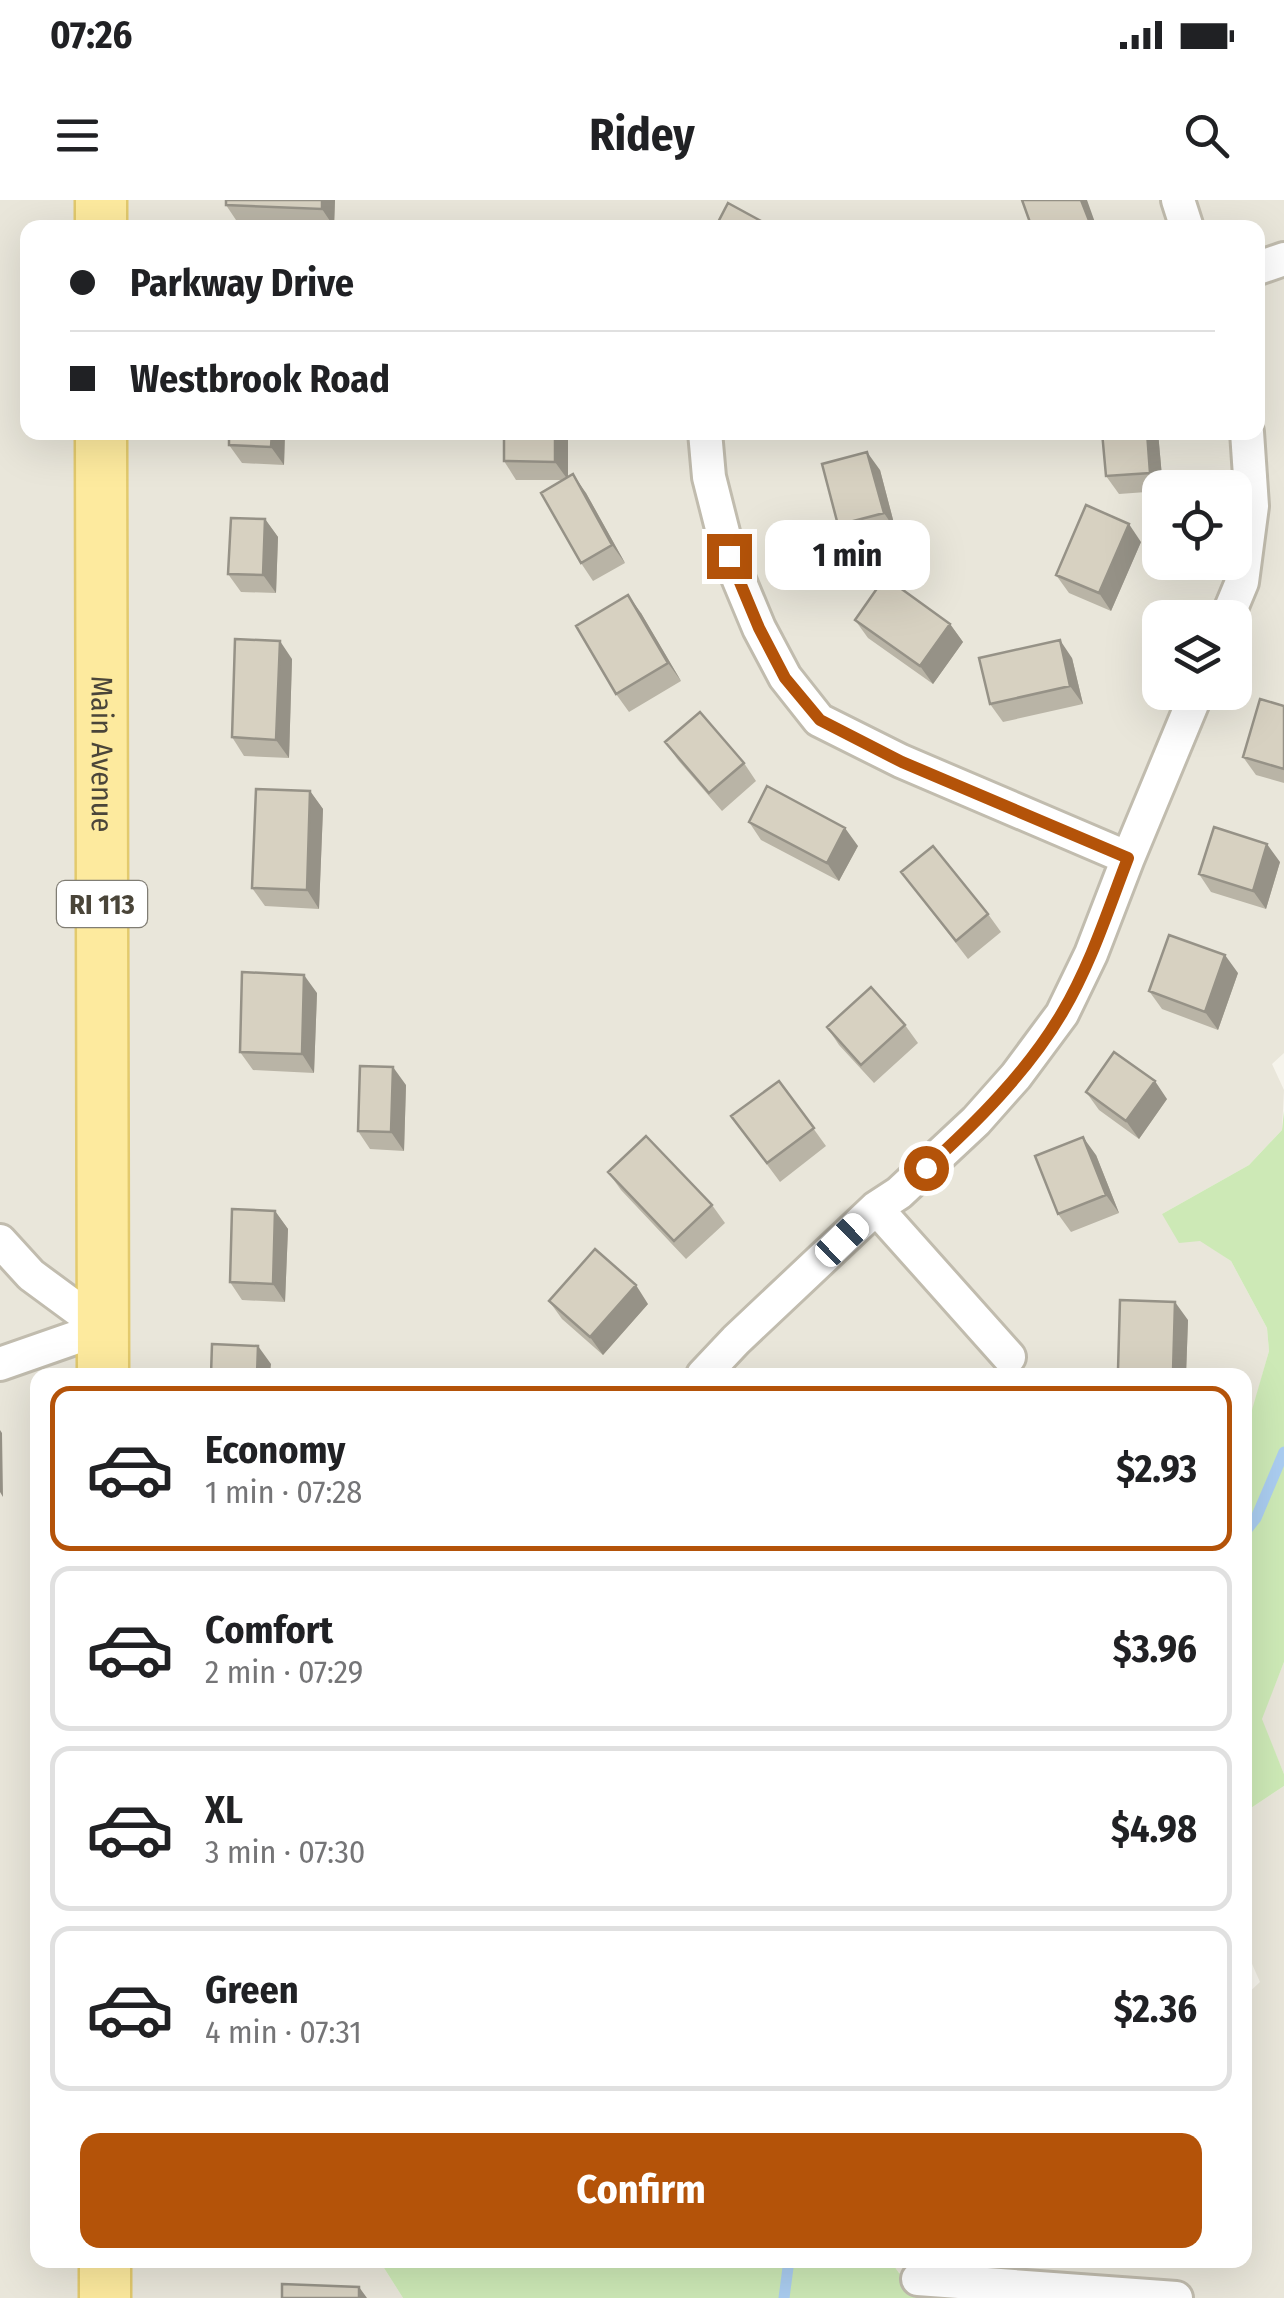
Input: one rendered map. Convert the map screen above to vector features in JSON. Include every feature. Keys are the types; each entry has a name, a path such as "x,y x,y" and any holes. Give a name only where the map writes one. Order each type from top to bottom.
{"main road":[{"name":"Main Avenue","path":"101,440 103,1352"},
{"path":"105,2268 105,2298"}],"street":[{"path":"706,440 708,477 729,556 785,678 820,720 902,762 1128,858"},
{"path":"1235,600 1242,582 1252,506 1248,440"},
{"path":"710,1368 876,1208 900,1193 976,1122 1062,1014 1091,954 1190,710"},
{"path":"876,1208 1009,1357"},
{"path":"0,1241 103,1352"},
{"path":"0,1364 103,1352"},
{"path":"918,2279 1176,2298"}],"shaded area":[{"path":"0,200 1284,200 1284,1053 1272,1064 1284,1090 1282,1130 1249,1165 1162,1214 1231,1261 1267,1328 1269,1351 1252,1412 1252,1368 30,1368 30,2268 384,2268 403,2298 0,2298"},
{"path":"1284,1662 1284,1774 1261,1719"},
{"path":"1284,1786 1284,2298 925,2298 931,2284 899,2273 896,2268 1252,2268 1252,1989 1260,1982 1252,1964 1252,1807"}],"green space":[{"path":"1284,1111 1284,1662 1262,1719 1284,1774 1284,1786 1252,1807 1252,1410 1269,1351 1267,1328 1231,1261 1200,1241 1179,1243 1162,1214 1249,1165 1282,1130"},
{"path":"384,2268 896,2268 899,2273 932,2284 925,2298 403,2298"}],"building":[{"path":"226,200 322,200 322,209 226,205"},
{"path":"1022,200 1081,200 1089,220 1029,220"},
{"path":"728,203 759,220 719,220"},
{"path":"229,440 271,440 271,447 229,445"},
{"path":"504,440 555,440 555,462 504,461"},
{"path":"1103,440 1148,440 1150,470 1142,470 1142,474 1106,476"},
{"path":"867,452 884,513 838,525 822,464"},
{"path":"573,474 612,545 581,563 541,493"},
{"path":"1086,505 1129,524 1099,593 1056,575"},
{"path":"231,518 265,519 263,575 228,574"},
{"path":"885,577 950,624 920,666 855,620"},
{"path":"628,595 668,663 616,694 576,626"},
{"path":"235,639 280,641 276,740 232,737"},
{"path":"1060,640 1070,686 990,704 979,658"},
{"path":"1260,699 1284,706 1284,769 1243,757"},
{"path":"700,712 744,763 709,793 665,742"},
{"path":"767,786 845,828 827,863 749,822"},
{"path":"256,789 310,791 307,890 252,888"},
{"path":"1214,827 1267,844 1253,891 1199,874"},
{"path":"933,846 988,914 956,941 901,872"},
{"path":"1169,935 1225,955 1205,1012 1149,991"},
{"path":"242,972 304,975 302,1054 240,1052"},
{"path":"871,987 905,1025 861,1065 827,1027"},
{"path":"1114,1052 1155,1081 1126,1121 1086,1092"},
{"path":"360,1066 393,1067 391,1132 358,1131"},
{"path":"779,1081 814,1128 767,1163 731,1116"},
{"path":"646,1136 712,1205 674,1241 608,1172"},
{"path":"1083,1137 1106,1195 1058,1214 1035,1156"},
{"path":"232,1209 275,1211 273,1284 230,1282"},
{"path":"595,1249 636,1285 590,1337 549,1301"},
{"path":"1120,1300 1175,1302 1173,1368 1118,1368"},
{"path":"212,1344 258,1346 257,1368 211,1368"},
{"path":"282,2284 359,2287 359,2298 282,2298"}],"waterway":[{"path":"1252,1523 1284,1452"},
{"path":"784,2298 788,2268"}],"route":[{"path":"729,556 785,678 820,720 902,762 1128,858 1091,954 1062,1014 976,1122 926,1168"}]}
